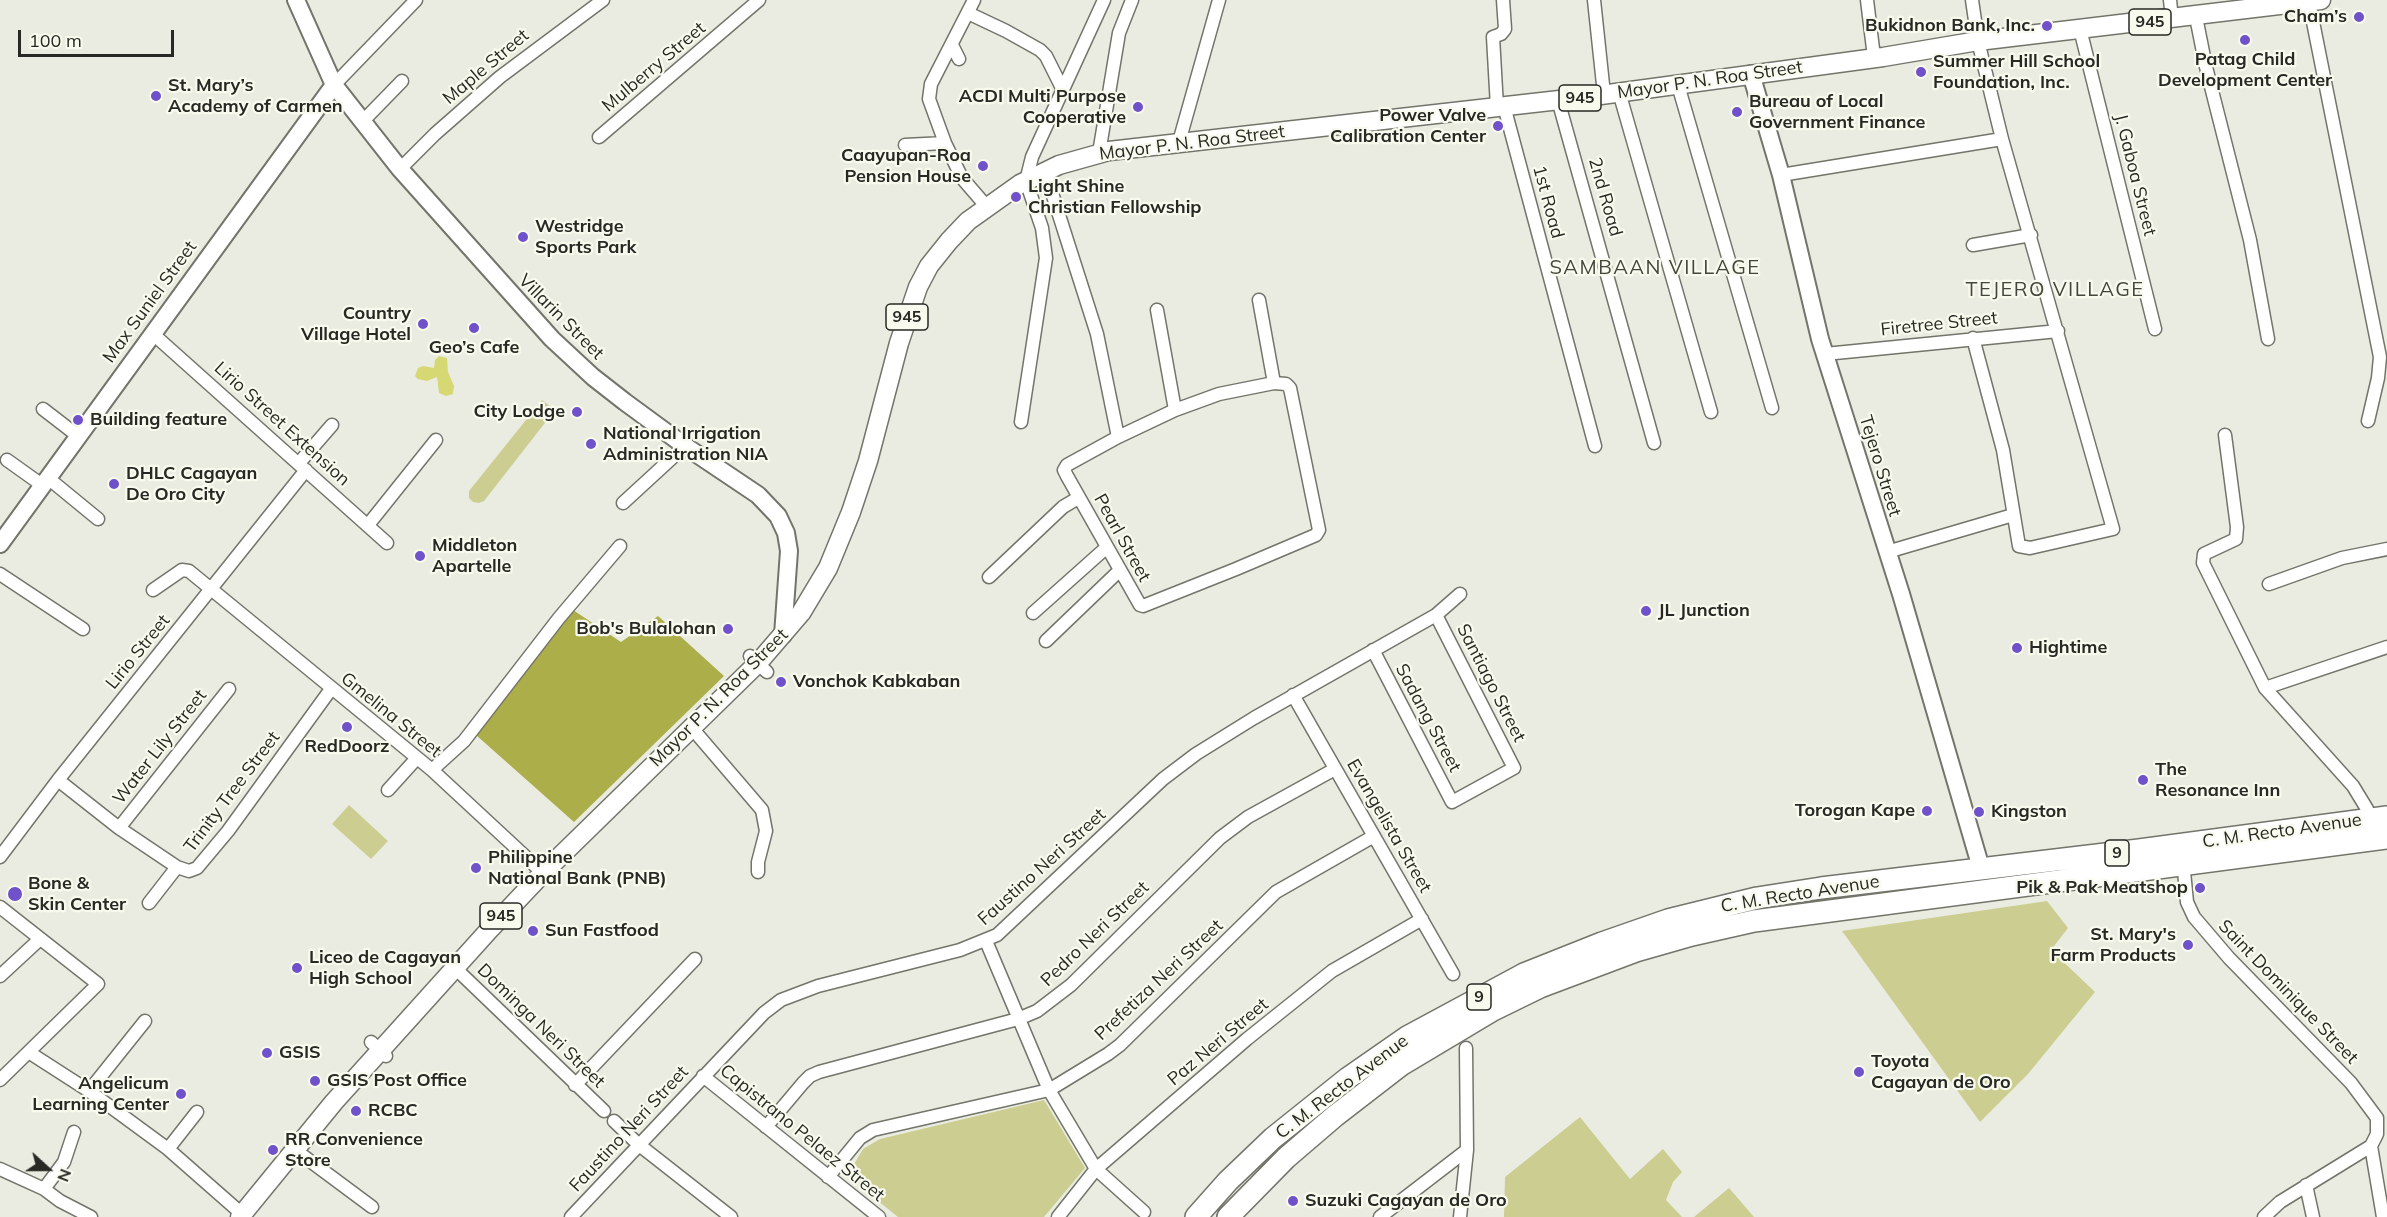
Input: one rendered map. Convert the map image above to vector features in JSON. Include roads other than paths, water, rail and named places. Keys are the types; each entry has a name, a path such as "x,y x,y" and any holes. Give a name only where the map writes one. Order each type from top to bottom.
{"highway":[{"name":"C. M. Recto Avenue","path":"1196,1217 1228,1180 1273,1138 1348,1078 1407,1037 1463,1017 1493,1010 1540,987 1636,951 1754,921 1851,908 2182,854 2379,829"},
{"name":"C. M. Recto Avenue","path":"1228,1217 1286,1158 1335,1116 1463,1017 1524,974 1602,942 1668,920 1756,898 1821,888 1981,868 2182,854"},
{"path":"1848,885 1851,908"},
{"path":"1821,888 1824,911"}],"main road":[{"name":"Villarin Street","path":"296,0 334,85 400,169 562,350 617,396 685,446 758,495 778,516 786,533 789,550 783,636"},
{"name":"Mayor P. N. Roa Street","path":"247,1208 311,1127 454,967 543,873 758,664 783,636 816,591 841,539 868,461 898,342 918,287 929,266 968,221 1026,181 1045,171 1099,153 1678,85 1978,41 2315,1"},
{"name":"Tejero Street","path":"1751,74 1781,175 1825,354 1887,552 1981,868"},
{"name":"Max Suniel Street","path":"0,544 334,85"}],"street":[{"path":"334,85 416,0"},
{"name":"Maple Street","path":"400,169 435,134 500,77 603,0"},
{"path":"974,0 931,84 929,99 945,142 962,177 987,207"},
{"path":"1021,422 1046,258 1042,228 1026,181 1032,157 1104,0"},
{"path":"1099,153 1119,33 1132,0"},
{"path":"1179,142 1219,0"},
{"name":"1st Road","path":"1503,0 1504,29 1501,34 1493,37 1500,106 1595,446"},
{"path":"1594,0 1612,93 1711,412"},
{"path":"1867,0 1874,57"},
{"path":"1972,0 1978,41 2002,139 2114,529 2026,549 2019,546 2003,450 1973,338"},
{"path":"2170,0 2172,19"},
{"name":"Mulberry Street","path":"599,137 759,1"},
{"path":"2315,1 2380,357 2378,378 2368,421"},
{"path":"968,13 1040,50 1046,56 1062,88"},
{"path":"2196,16 2206,67 2250,240 2268,339"},
{"name":"J. Gaboa Street","path":"2080,29 2155,329"},
{"path":"952,45 959,59"},
{"path":"363,121 402,81"},
{"path":"1678,85 1772,408"},
{"name":"2nd Road","path":"1558,100 1654,443"},
{"path":"1781,175 2002,139"},
{"path":"905,146 945,142"},
{"path":"1045,171 1097,334 1118,436"},
{"path":"1972,245 2031,235"},
{"path":"1259,300 1274,383"},
{"path":"1157,310 1174,410"},
{"name":"Firetree Street","path":"1825,354 2058,331"},
{"name":"Lirio Street Extension","path":"152,333 387,543"},
{"name":"Pearl Street","path":"1274,383 1286,384 1290,388 1318,530 1316,535 1143,606 1138,604 1064,470 1067,465 1118,436 1174,410 1219,394 1274,383"},
{"path":"43,409 78,436"},
{"name":"Lirio Street","path":"0,857 58,780 211,590 303,467 332,424"},
{"path":"2225,435 2236,539 2204,554 2203,563 2265,688 2353,786 2379,829"},
{"path":"368,525 436,440"},
{"path":"623,503 685,446"},
{"path":"7,460 45,482 98,519"},
{"path":"989,577 1063,507 1078,498"},
{"path":"1887,552 2013,515"},
{"path":"432,771 464,741 559,618 620,546"},
{"path":"1033,613 1107,547"},
{"path":"2269,584 2342,558 2387,549"},
{"name":"Gmelina Street","path":"153,590 186,570 432,771 543,873"},
{"path":"1046,641 1120,570"},
{"path":"0,574 83,629"},
{"name":"Faustino Neri Street","path":"579,1214 638,1144 764,1013 797,992 960,950 986,941 1009,926 1163,779 1196,754 1436,615 1460,594"},
{"name":"Santiago Street","path":"1436,615 1514,768 1452,802"},
{"path":"2265,688 2387,647"},
{"name":"Sadang Street","path":"1373,650 1452,802"},
{"name":"Water Lily Street","path":"119,828 229,689"},
{"name":"Trinity Tree Street","path":"58,780 119,828 177,867 189,871 197,868 210,854 331,689"},
{"name":"Evangelista Street","path":"1293,696 1453,974"},
{"path":"692,727 762,810 766,831 758,862 758,872"},
{"path":"388,790 416,759"},
{"name":"Pedro Neri Street","path":"766,1127 803,1083 810,1076 819,1072 1018,1019 1037,1011 1071,985 1220,838 1248,817 1335,769"},
{"name":"Prefetiza Neri Street","path":"828,1177 860,1138 873,1130 1049,1090 1120,1046 1276,892 1374,836"},
{"name":"Saint Dominique Street","path":"2182,854 2187,902 2194,917 2229,958 2351,1083 2377,1118 2382,1131"},
{"path":"149,903 177,867"},
{"path":"0,907 98,984 0,1080"},
{"name":"Paz Neri Street","path":"1058,1217 1096,1169 1247,1039 1332,971 1422,919"},
{"path":"0,976 40,939"},
{"path":"986,941 1049,1090 1096,1169 1144,1212"},
{"path":"575,1084 695,959"},
{"name":"Dominga Neri Street","path":"454,967 604,1111"},
{"path":"89,1091 145,1021"},
{"path":"1460,1217 1467,1150 1466,1048"},
{"path":"30,1053 89,1091 247,1208"},
{"name":"Capistrano Pelaez Street","path":"703,1076 879,1217"},
{"path":"168,1149 197,1112"},
{"path":"614,1121 638,1144 731,1217"},
{"path":"2264,1217 2280,1202 2371,1146 2382,1131"},
{"path":"44,1189 64,1162 74,1132"},
{"path":"2371,1146 2383,1217"},
{"path":"294,1149 372,1207"},
{"path":"1380,1217 1467,1150"},
{"path":"0,1169 44,1189 60,1201 91,1217"},
{"path":"2306,1185 2313,1217"}],"place":[{"name":"Cham’s","path":"2359,17"},
{"name":"Bukidnon Bank, Inc.","path":"2047,26"},
{"name":"Patag Child Development Center","path":"2245,40"},
{"name":"Summer Hill School Foundation, Inc.","path":"1921,72"},
{"name":"St. Mary’s Academy of Carmen","path":"156,96"},
{"name":"ACDI Multi Purpose Cooperative","path":"1138,107"},
{"name":"Bureau of Local Government Finance","path":"1737,112"},
{"name":"Power Valve Calibration Center","path":"1498,126"},
{"name":"Caayupan-Roa Pension House","path":"983,166"},
{"name":"Light Shine Christian Fellowship","path":"1016,197"},
{"name":"Westridge Sports Park","path":"523,237"},
{"name":"Country Village Hotel","path":"423,324"},
{"name":"Geo’s Cafe","path":"474,328"},
{"name":"City Lodge","path":"577,412"},
{"name":"Building feature","path":"78,420"},
{"name":"National Irrigation Administration NIA","path":"591,444"},
{"name":"DHLC Cagayan De Oro City","path":"114,484"},
{"name":"Middleton Apartelle","path":"420,556"},
{"name":"JL Junction","path":"1646,611"},
{"name":"Bob's Bulalohan","path":"728,629"},
{"name":"Hightime","path":"2017,648"},
{"name":"Vonchok Kabkaban","path":"781,682"},
{"name":"RedDoorz","path":"347,727"},
{"name":"The Resonance Inn","path":"2143,780"},
{"name":"Torogan Kape","path":"1927,811"},
{"name":"Kingston","path":"1979,812"},
{"name":"Philippine National Bank (PNB)","path":"476,868"},
{"name":"Pik & Pak Meatshop","path":"2200,888"},
{"name":"Bone & Skin Center","path":"15,894"},
{"name":"Sun Fastfood","path":"533,931"},
{"name":"St. Mary's Farm Products","path":"2188,945"},
{"name":"Liceo de Cagayan High School","path":"297,968"},
{"name":"GSIS","path":"267,1053"},
{"name":"Toyota Cagayan de Oro","path":"1859,1072"},
{"name":"GSIS Post Office","path":"315,1081"},
{"name":"Angelicum Learning Center","path":"181,1094"},
{"name":"RCBC","path":"356,1111"},
{"name":"RR Convenience Store","path":"273,1150"},
{"name":"Suzuki Cagayan de Oro","path":"1293,1201"}],"district":[{"name":"SAMBAAN VILLAGE","path":"1655,268"},
{"name":"TEJERO VILLAGE","path":"2055,290"}]}
